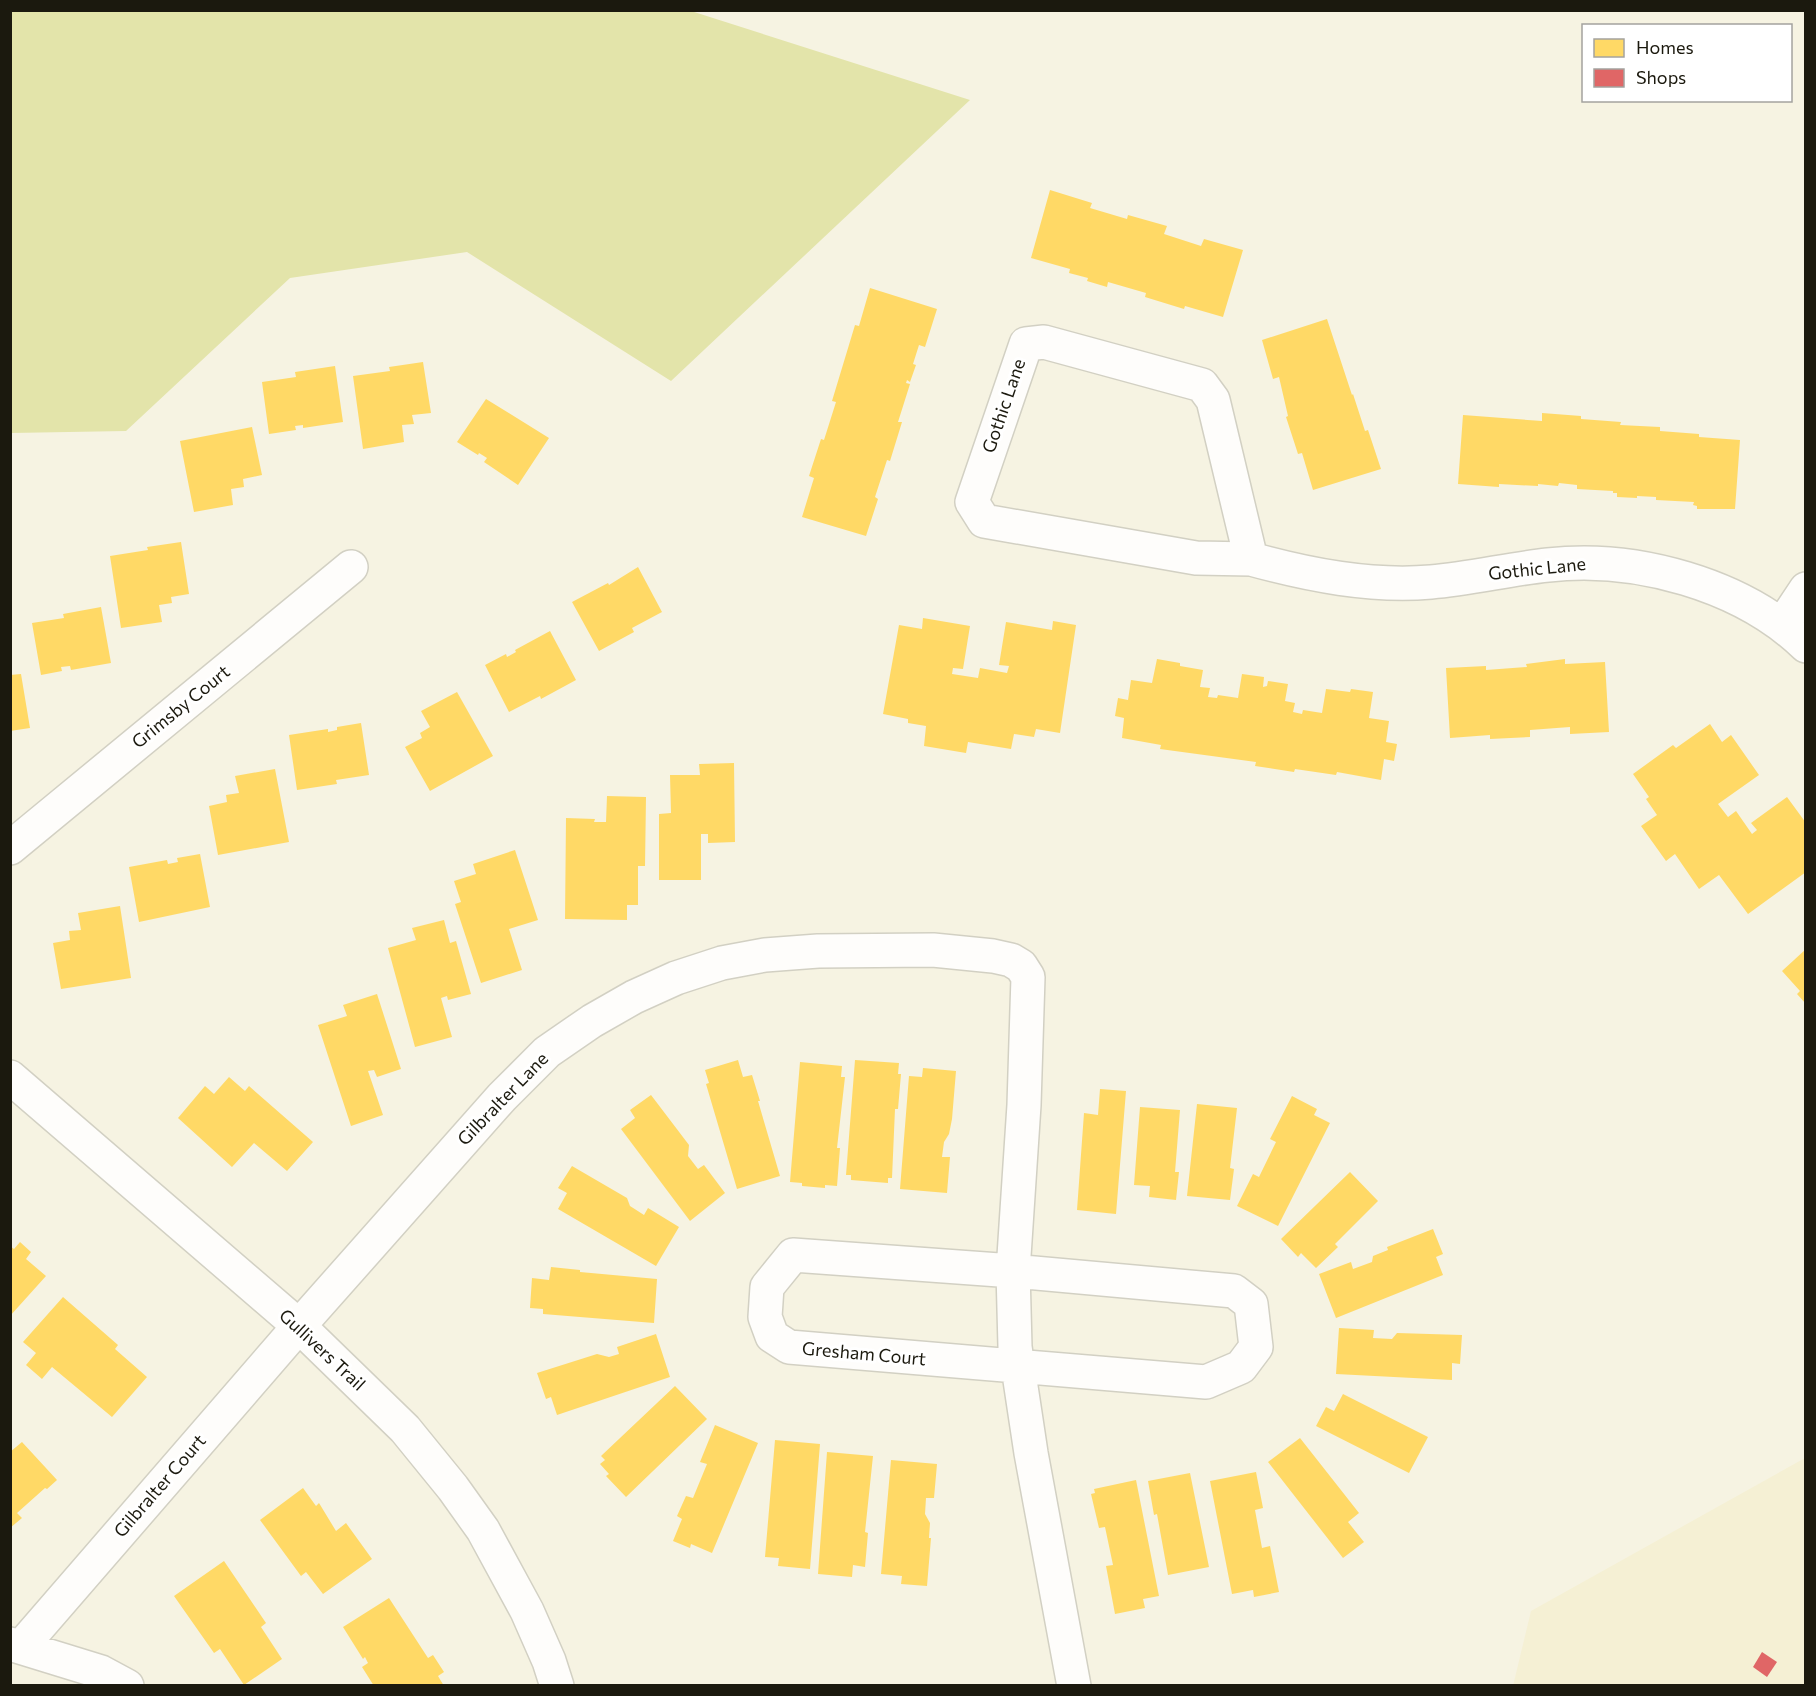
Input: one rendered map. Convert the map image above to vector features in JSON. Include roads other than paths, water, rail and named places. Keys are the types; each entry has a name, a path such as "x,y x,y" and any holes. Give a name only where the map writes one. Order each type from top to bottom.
{"street":[{"name":"Gothic Lane","path":"1251,559 1214,400 1202,385 1044,342 1026,344 972,502 984,521 1197,558 1251,559 1292,571 1372,582 1430,582 1549,564 1600,563 1646,569 1707,586 1758,609 1794,635"},
{"name":"Grimsby Court","path":"10,848 351,567"},
{"path":"1794,635 1806,588"},
{"name":"Gilbralter Lane","path":"299,1326 502,1097 547,1052 592,1021 634,997 676,978 722,963 765,955 818,951 933,950 993,956 1016,962 1028,977 1024,1105 1013,1271"},
{"name":"Gullivers Trail","path":"10,1077 299,1326 405,1429 453,1488 483,1530 527,1611 549,1661 557,1686"},
{"name":"Gresham Court","path":"793,1256 1013,1271 1234,1292 1251,1304 1256,1347 1241,1367 1206,1382 1018,1366 789,1347 772,1336 765,1317 767,1287 793,1256"},
{"path":"1013,1271 1015,1347 1031,1453 1074,1686"},
{"name":"Gilbralter Court","path":"16,1645 299,1326"},
{"path":"16,1645 101,1672 127,1686"}]}
